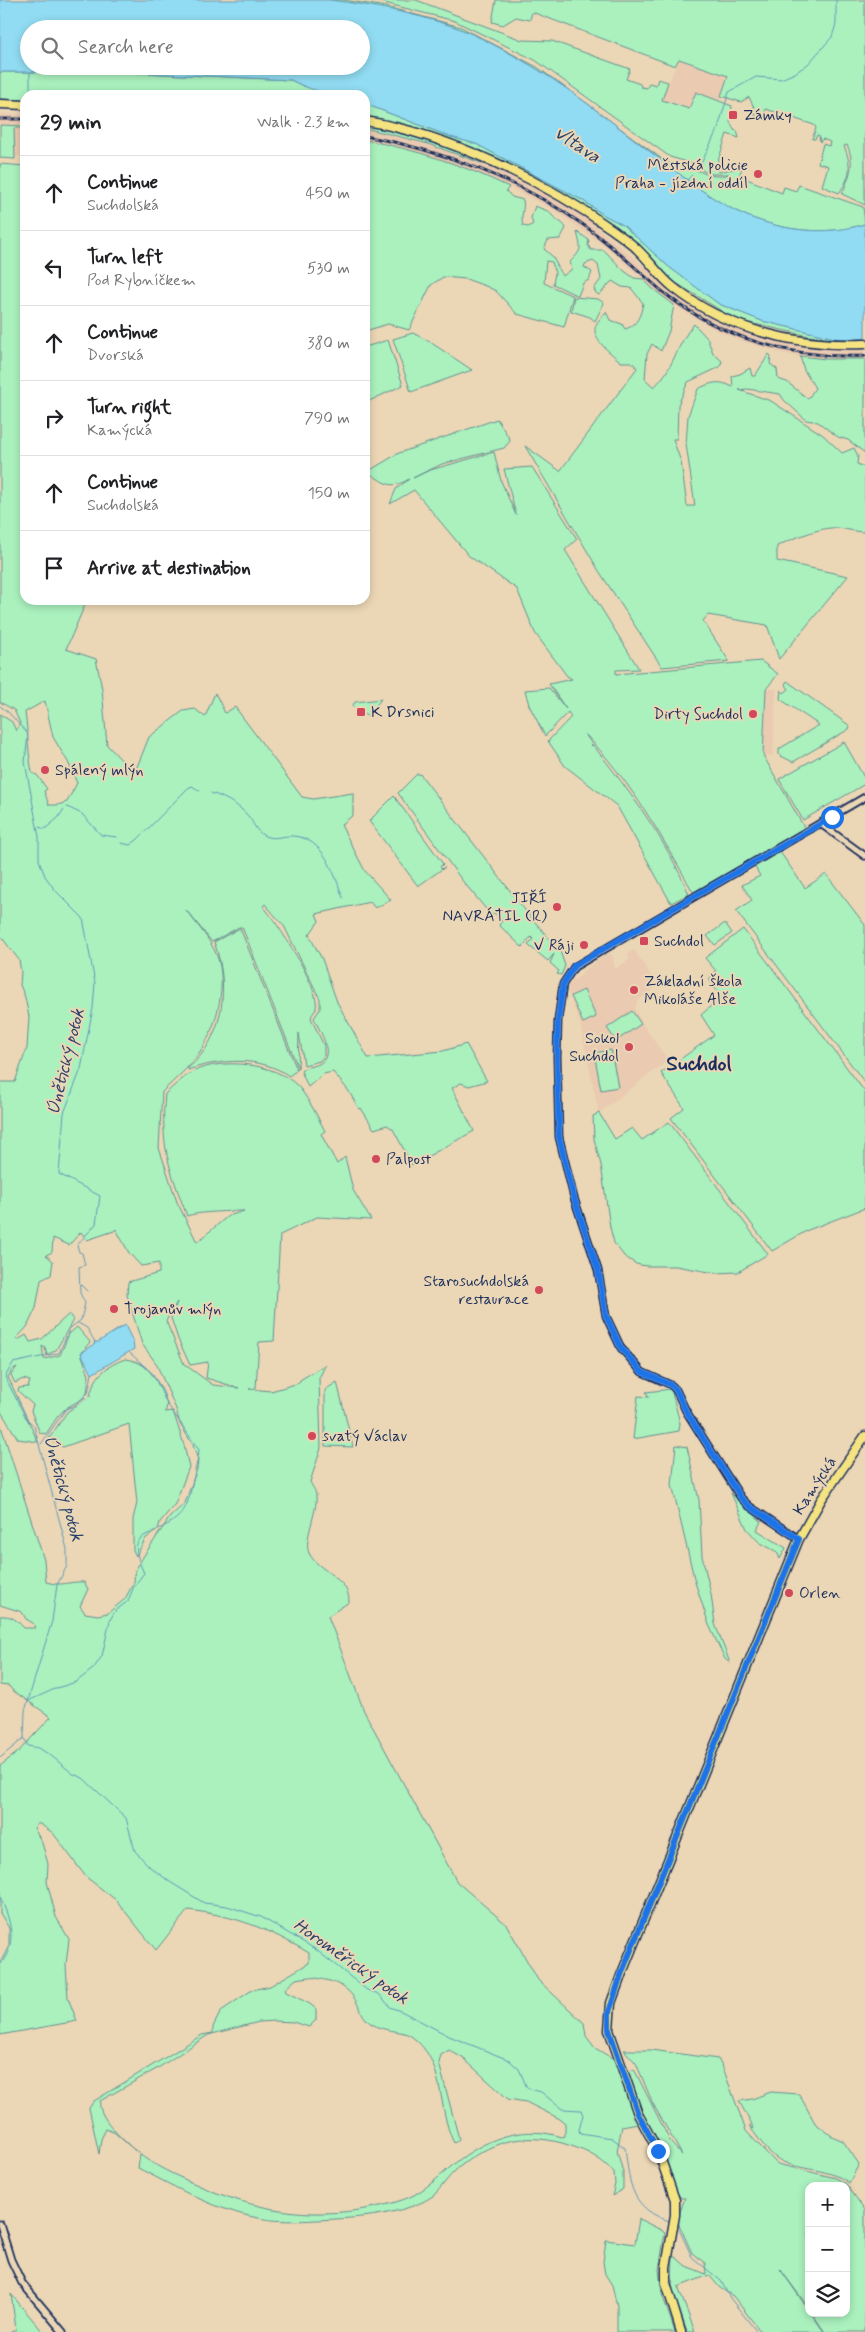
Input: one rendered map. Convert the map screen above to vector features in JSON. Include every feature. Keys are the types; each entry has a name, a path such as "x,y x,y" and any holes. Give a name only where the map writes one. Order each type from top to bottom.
{"main road":[{"path":"0,104 20,105"},
{"path":"370,122 470,151 501,166 613,230 637,248 660,276 699,304 730,322 766,333 811,342 865,344"},
{"name":"Kamýcká","path":"681,2332 666,2283 666,2267 675,2215 675,2200 658,2151 638,2114 609,2030 609,2012 613,1996 799,1539 816,1508 865,1436"}],"street":[{"path":"799,1539 749,1506 741,1498 691,1418 676,1390 671,1385 642,1372 621,1348 606,1316 598,1270 574,1198 559,1137 558,1020 565,979 574,966 865,797"},
{"path":"820,824 865,856"},
{"path":"0,2224 11,2260 22,2284 63,2332"}],"shaded area":[{"path":"679,59 728,76 719,101 696,93 690,109 661,100"},
{"path":"0,114 20,115 20,126 0,125"},
{"path":"14,128 20,128 20,156 15,156"},
{"path":"370,129 453,152 537,188 586,218 679,295 720,320 743,330 787,343 824,348 865,348 865,359 823,359 785,354 739,340 715,329 672,304 605,246 552,209 500,183 449,163 370,141"},
{"path":"766,689 776,689 773,756 763,755"},
{"path":"634,950 656,983 652,987 654,989 637,1001 635,1010 643,1025 668,1060 599,1113 580,1023 568,993 568,985 584,973 582,971 607,954 611,953 615,969 630,959 627,954"}],"green space":[{"path":"330,0 344,0 387,7 461,27 537,67 564,87 533,66 460,29 407,13"},
{"path":"373,0 416,0 522,40 552,41 630,69 626,79 640,84 641,87 647,88 649,83 656,85 658,79 668,82 662,100 689,109 696,92 732,106 730,122 734,130 737,131 739,138 727,134 716,167 718,172 738,168 743,165 739,176 782,193 784,187 796,191 799,185 863,207 865,224 835,230 805,230 776,225 747,216 724,205 702,191 616,126 666,162 686,166 707,174 717,176 729,174 709,174 697,167 697,165 670,157 535,60 455,21"},
{"path":"496,0 865,0 865,205 842,194 851,170 851,158 847,145 844,146 849,171 846,182 839,193 822,186 828,166 818,163 823,144 829,146 830,142 823,139 820,142 817,135 815,139 812,139 816,128 814,125 766,109 763,117 757,114 755,116 754,107 749,97 741,102 721,96 728,76 679,59 675,66 532,12 530,20 516,17 503,25 492,22"},
{"path":"0,72 20,72 20,75 185,75 291,80 317,90 20,90 20,100 0,99"},
{"path":"564,87 589,105 616,126"},
{"path":"370,106 451,137 476,144 582,200 623,225 669,267 719,304 762,321 839,339 865,338 865,340 843,340 810,336 736,320 673,281 630,240 503,163 465,145 370,120"},
{"path":"0,125 20,126 20,128 14,128 15,159 0,158"},
{"path":"370,125 460,150 489,162 487,165 425,143 370,129"},
{"path":"370,141 438,159 509,187 506,191 512,197 523,200 523,226 528,227 533,224 531,218 535,206 550,212 566,228 560,239 548,240 544,249 552,256 563,276 572,269 570,262 580,248 577,232 589,240 588,245 591,250 604,250 623,270 634,278 643,279 674,305 669,331 661,351 652,344 647,354 645,379 654,387 661,380 683,339 694,324 707,338 713,353 722,361 720,367 688,382 678,405 677,439 673,439 681,462 687,506 695,506 686,444 688,416 698,389 716,383 724,383 733,387 732,376 750,368 752,376 755,376 769,354 771,356 770,364 777,369 778,379 787,382 808,399 815,388 804,370 800,356 826,359 865,359 865,453 848,440 838,437 818,422 806,420 780,394 747,389 739,390 771,401 823,435 842,453 854,448 858,456 857,464 865,467 865,532 838,528 824,529 777,546 777,561 848,576 779,659 767,625 708,615 703,621 729,661 662,667 599,571 525,446 560,471 637,368 632,362 621,362 599,341 595,331 596,325 606,312 610,320 622,324 625,329 629,328 640,316 643,303 631,288 622,287 612,281 599,295 596,293 594,289 601,279 598,265 593,261 585,264 584,267 592,272 589,280 583,283 578,296 553,284 555,273 552,262 546,261 544,283 573,296 564,327 517,314 496,291 488,287 466,279 443,277 431,285 409,330 388,324 370,329"},
{"path":"0,164 20,166 20,605 85,605 66,649 96,659 102,689 107,745 131,770 137,767 149,737 183,711 195,709 205,717 215,693 225,713 235,707 302,797 313,799 353,793 353,815 341,825 365,871 391,900 375,908 370,902 316,914 319,921 309,935 322,959 337,1002 368,1058 443,1051 466,1044 487,1081 469,1086 461,1083 452,1088 474,1131 412,1165 393,1129 387,1125 374,1129 361,1108 359,1109 348,1090 333,1072 323,1074 308,1087 301,1071 319,1064 326,1055 325,1042 314,1018 320,1009 320,999 284,926 265,904 263,906 287,940 305,971 316,999 316,1008 311,1018 324,1046 324,1056 320,1061 304,1065 299,1033 298,1068 242,927 212,942 186,910 205,934 217,955 221,973 220,997 215,1021 205,1044 191,1064 162,1092 159,1148 177,1202 197,1242 228,1216 244,1211 187,1216 167,1156 164,1112 165,1094 190,1074 211,1066 240,1064 269,1069 282,1075 293,1082 308,1100 325,1131 321,1134 337,1164 345,1157 353,1190 371,1220 317,1217 280,1235 274,1341 259,1342 256,1388 249,1389 271,1391 299,1383 300,1380 326,1364 319,1378 321,1448 310,1482 315,1492 316,1502 308,1547 313,1559 344,1587 348,1594 349,1602 328,1616 364,1711 457,1882 506,1924 538,1980 584,2023 586,2036 595,2048 615,2060 638,2123 622,2126 617,2151 623,2172 623,2189 612,2196 615,2184 614,2173 597,2158 562,2143 547,2140 519,2139 493,2146 481,2152 457,2169 434,2195 411,2207 389,2213 358,2217 304,2221 271,2220 219,2207 186,2193 138,2168 140,2155 115,2133 106,2129 101,2139 99,2154 89,2108 94,2101 202,2035 213,2033 213,2027 221,2011 252,1990 270,1986 309,1963 309,1953 251,1924 188,1910 156,1950 116,1900 86,1877 53,1833 40,1824 37,1824 34,1828 42,1843 48,1864 47,1882 56,1917 69,1939 66,1965 68,1998 77,2021 0,2035 0,1963 9,1946 9,1928 0,1913 0,1766 18,1752 51,1717 9,1686 0,1685 0,1616 14,1619 24,1628 35,1628 33,1623 26,1619 22,1612 0,1605 0,1423 44,1560 46,1582 61,1584 84,1582 88,1589 80,1606 85,1613 98,1615 108,1613 125,1599 134,1582 135,1571 143,1557 170,1517 185,1503 197,1469 198,1460 193,1445 180,1424 176,1409 156,1363 142,1344 127,1295 128,1282 159,1273 159,1263 141,1266 129,1253 116,1229 87,1240 81,1232 69,1245 53,1238 52,1252 46,1255 53,1261 51,1275 41,1280 36,1308 27,1327 16,1339 18,1340 26,1335 30,1342 42,1339 69,1314 73,1320 56,1350 47,1355 45,1348 42,1346 44,1359 60,1355 69,1334 77,1327 90,1342 81,1353 89,1376 87,1393 84,1398 66,1408 46,1434 40,1433 31,1411 33,1405 18,1391 19,1388 28,1387 30,1381 23,1379 15,1383 11,1375 17,1367 13,1369 8,1377 38,1442 18,1439 0,1410 0,1082 15,1082 27,1048 29,1017 25,997 20,985 21,972 19,960 0,935 0,714 12,722 16,731 20,723 14,710 0,702","holes":["45,701 53,737 68,762 77,783 67,802 58,805 49,805 44,791 47,789 37,775 32,773 25,712","177,1302 171,1318 190,1365 208,1362 206,1378 239,1388 213,1385 184,1364 166,1321","309,1977 330,1981 343,1987 353,1996 369,2022 380,2028 407,2034 422,2047 436,2072 448,2129 454,2143 459,2139 439,2063 441,2055 449,2050 464,2059 508,2099 526,2102 565,2123 565,2136 562,2137 534,2132 508,2135 495,2139 471,2152 426,2187 403,2200 381,2206 326,2213 304,2213 262,2207 221,2194 159,2167 140,2155 109,2124 100,2108 100,2101 158,2068 208,2035 259,2022 293,2022 309,2027 316,2020 316,2009 286,1992 285,1989 296,1979"]},
{"path":"574,297 598,299 604,303 595,321 590,317 571,311"},
{"path":"413,333 472,370 411,392 393,339"},
{"path":"388,340 403,385 370,401 370,345"},
{"path":"497,419 509,438 510,441 504,448 442,464 428,471 494,452 501,481 516,515 504,469 532,467 577,539 565,550 639,669 616,670 616,674 761,661 778,674 766,689 763,755 805,829 693,892 644,809 601,751 584,733 592,744 591,746 593,745 646,816 680,873 689,894 671,903 617,806 565,766 548,741 571,717 568,712 545,736 529,705 525,690 549,688 566,709 549,684 572,679 567,676 535,633 517,589 469,556 414,490 390,504 396,489 409,479 392,485 370,474 370,470 399,453"},
{"path":"787,681 850,726 849,729 793,762 779,755 779,749 819,725 780,699 781,690 784,693 789,689 785,684"},
{"path":"381,699 368,716 352,706 355,702"},
{"path":"844,742 865,779 865,784 803,820 779,779"},
{"path":"417,774 420,774 528,914 560,951 565,966 561,975 557,974 559,971 550,963 554,954 548,961 528,945 533,939 531,937 522,947 499,925 502,921 495,913 491,915 461,879 398,793"},
{"path":"394,796 443,864 440,867 442,869 445,867 418,886 369,821"},
{"path":"780,852 805,888 826,874 865,925 865,1083 736,911 752,900 742,885 760,876 755,867"},
{"path":"725,923 732,933 715,945 707,936"},
{"path":"240,928 297,1070 289,1076 266,1065 240,1061 213,1063 188,1070 210,1042 221,1010 222,975 214,942"},
{"path":"743,929 865,1092 865,1208 808,1230 772,1251 671,1118 684,1108 661,1073 714,1035 701,1015 721,997 709,979 716,971 705,958"},
{"path":"584,990 596,1017 583,1023 571,996"},
{"path":"632,1011 641,1024 616,1041 607,1028"},
{"path":"611,1050 618,1087 601,1090 594,1053"},
{"path":"599,1113 615,1139 632,1128 642,1140 669,1122 768,1254 738,1272 715,1273 676,1266 646,1266 636,1264 624,1256 614,1243 601,1165 594,1139 593,1116"},
{"path":"125,1359 135,1361 144,1366 161,1388 167,1407 165,1412 173,1411 189,1467 175,1504 160,1522 158,1530 146,1538 136,1556 133,1550 133,1519 137,1503 129,1424 63,1447 48,1440 67,1412 90,1396 98,1377 112,1365"},
{"path":"337,1382 353,1447 325,1446 325,1390"},
{"path":"671,1389 680,1423 679,1431 633,1439 638,1396 649,1397 646,1392"},
{"path":"676,1445 687,1447 699,1500 702,1556 711,1594 715,1624 730,1663 725,1659 709,1625 695,1582 672,1485"},
{"path":"731,1493 761,1521 757,1530 786,1548 780,1559 777,1552 759,1542 747,1529"},
{"path":"624,2050 651,2050 718,2059 722,2065 746,2131 777,2164 836,2178 843,2182 805,2182 805,2303 780,2269 805,2305 805,2317 814,2317 824,2332 761,2332 733,2296 720,2288 709,2275 678,2287 695,2332 687,2332 672,2289 673,2255 686,2266 706,2274 705,2263 692,2253 677,2220 685,2198 681,2198 677,2193 627,2073 634,2069 671,2143 682,2155 653,2104 636,2063"},
{"path":"771,2092 799,2094 815,2123 832,2136 843,2141 859,2164 850,2182 831,2174 791,2165 775,2157 749,2126 754,2129 739,2101 752,2099"},
{"path":"850,2189 865,2210 865,2332 825,2332 815,2317 850,2317"},
{"path":"639,2219 665,2232 659,2270 662,2294 675,2332 617,2332 617,2306 612,2285 605,2274 603,2262 606,2240 635,2244"},
{"path":"11,2294 43,2332 11,2332 16,2329"}],"water":[{"name":"Vltava","path":"0,0 330,0 407,13 437,21 483,39 533,66 589,105 691,183 735,211 761,221 805,230 835,230 865,224 865,338 839,339 762,321 719,304 669,267 623,225 582,200 476,144 451,137 370,106 370,90 315,90 291,80 185,75 370,75 370,20 20,20 20,72 0,72"},
{"path":"125,1325 133,1342 134,1349 92,1374 81,1353 95,1344 94,1342 98,1342"}],"waterway":[{"path":"700,166 718,128 729,92 756,77 781,79 795,73 808,64 832,37 836,24 836,0"},
{"path":"30,75 30,88"},
{"path":"687,180 692,175"},
{"name":"Únětický potok","path":"0,706 28,734 25,762 39,837 39,860 45,876 55,890 83,918 95,983 93,1008 81,1069 64,1113 59,1174 100,1196 96,1224 77,1245 79,1252 82,1253 85,1265 79,1267 80,1293 85,1303 81,1320 70,1328 59,1353 13,1363 5,1377 26,1418 34,1426 67,1549 67,1566 57,1585 52,1621 25,1711 24,1738 0,1758"},
{"path":"121,843 130,845 137,840 188,788 192,786 200,791"},
{"path":"211,793 237,805 259,831 267,837 293,836 304,838 313,843 326,858 343,898"},
{"path":"67,807 82,814 101,835 117,837"},
{"path":"39,827 45,829 58,818 64,809"},
{"path":"81,1285 87,1291"},
{"path":"78,1323 87,1328 95,1342"},
{"path":"28,1701 76,1682 94,1668 102,1656 110,1620 115,1611 128,1601 134,1586 144,1573 136,1550 138,1543 147,1534 163,1527 178,1517 186,1506 190,1495 199,1450 166,1402 153,1374 130,1353"},
{"path":"41,1444 66,1409 74,1406 88,1393 92,1374"},
{"name":"Horoměřický potok","path":"24,1738 28,1746 39,1748 73,1774 83,1778 126,1818 135,1851 150,1867 170,1882 204,1903 227,1906 261,1917 315,1949 367,1990 379,1994 390,2007 449,2036 509,2060 519,2069 527,2088 541,2092 562,2109 581,2110 583,2115 580,2133 612,2138 625,2148 631,2184 640,2203 658,2217 672,2222"},
{"name":"Únětický potok","path":"0,1897 10,1923 11,1932 9,1948 6,1957 0,1965"},
{"name":"Horoměřický potok","path":"677,2225 692,2257 721,2281 730,2298 757,2332"}],"railway":[{"path":"0,119 20,119"},
{"path":"370,137 422,149 450,158 478,168 532,193 593,232 663,292 708,322 758,342 784,349 811,354 865,356"}],"place":[{"name":"Zámky","path":"733,115"},
{"name":"Městská policie Praha - jízdní oddíl","path":"758,174"},
{"name":"K Drsnici","path":"361,712"},
{"name":"Dirty Suchdol","path":"753,714"},
{"name":"Spálený mlýn","path":"45,770"},
{"name":"JIŘÍ NAVRÁTIL (R)","path":"557,907"},
{"name":"Suchdol","path":"644,941"},
{"name":"V Ráji","path":"584,945"},
{"name":"Základní škola Mikoláše Alše","path":"634,990"},
{"name":"Sokol Suchdol","path":"629,1047"},
{"name":"Palpost","path":"376,1159"},
{"name":"Starosuchdolská restaurace","path":"539,1290"},
{"name":"Trojanův mlýn","path":"114,1309"},
{"name":"svatý Václav","path":"312,1436"},
{"name":"Orlen","path":"789,1593"}],"district":[{"name":"Suchdol","path":"699,1064"}],"route":[{"path":"658,2151 638,2114 609,2030 609,2012 622,1972 799,1539 749,1506 741,1498 686,1411 676,1390 671,1385 642,1372 621,1348 606,1316 598,1270 574,1198 559,1137 558,1020 563,984 574,966 832,817"}]}
